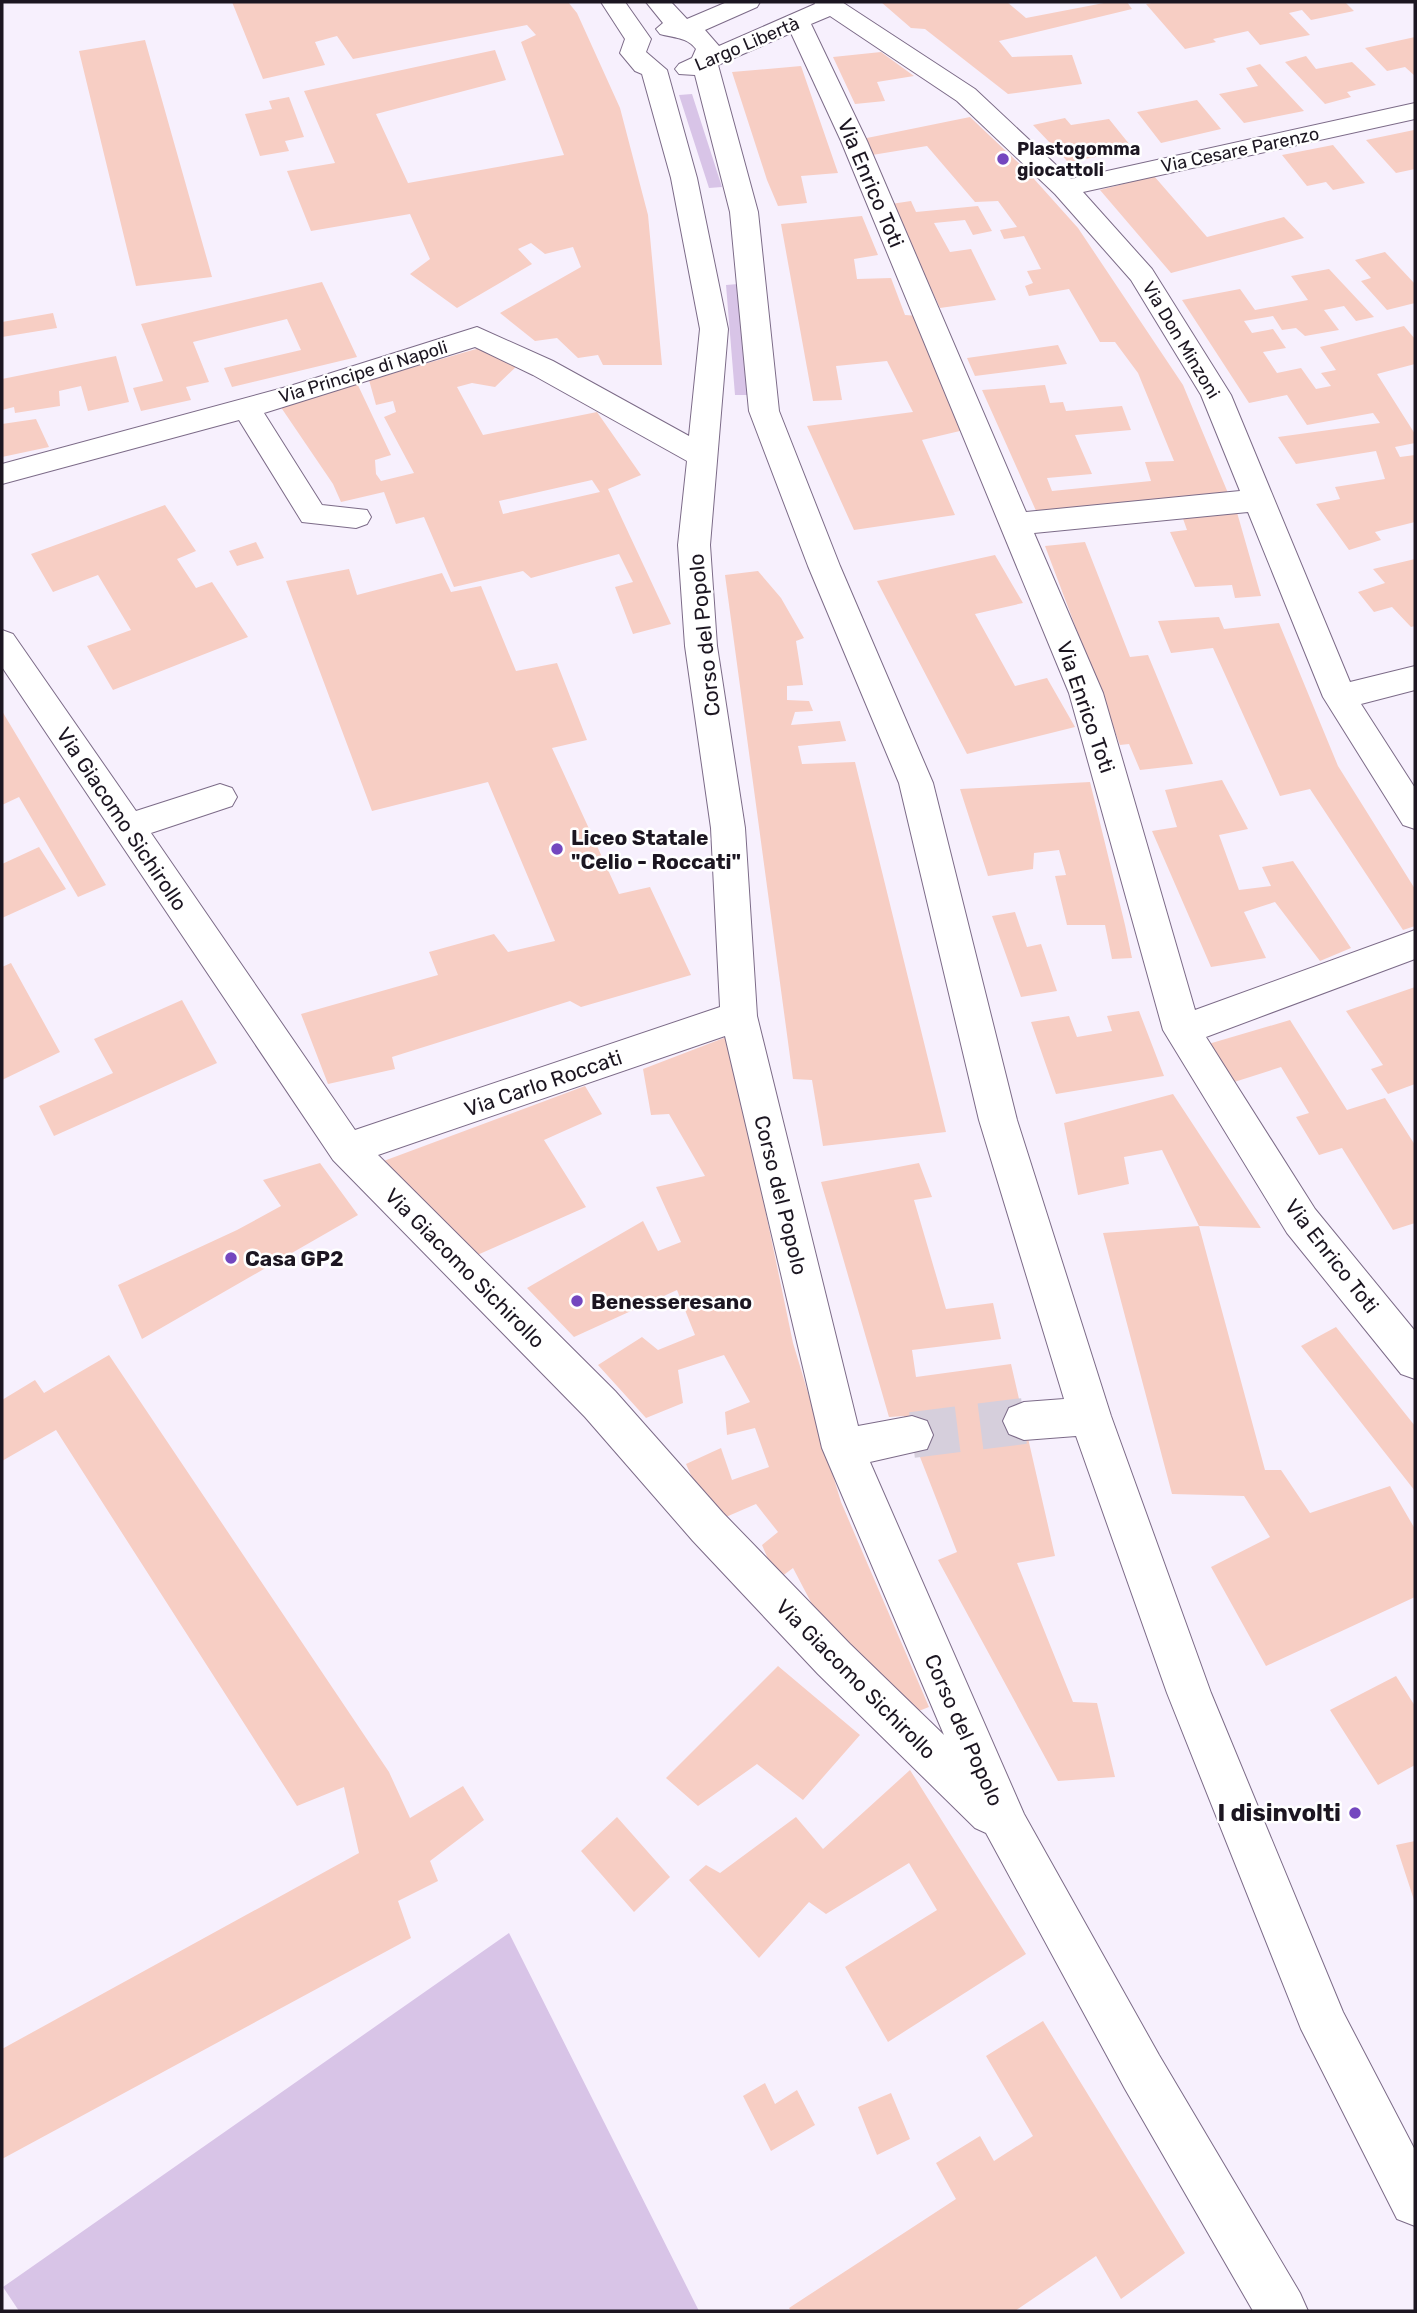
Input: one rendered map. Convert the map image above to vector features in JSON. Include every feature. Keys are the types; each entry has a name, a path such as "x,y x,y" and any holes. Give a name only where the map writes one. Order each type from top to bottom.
{"street":[{"name":"Corso del Popolo","path":"613,2 646,54 684,178 714,329 694,545 701,646 729,828 739,1016 843,1448 1009,1830 1142,2072 1282,2311"},
{"path":"658,2 693,45 744,212 764,411 824,566 916,783 998,1120 1090,1416 1189,1693 1325,2029 1415,2201"},
{"name":"Largo Libertà","path":"748,2 693,45 688,69 646,54 658,30 693,45 799,23 828,4"},
{"name":"Via Don Minzoni","path":"828,4 966,95 1065,188 1142,275 1216,395 1340,697 1415,816"},
{"name":"Via Enrico Toti","path":"799,23 854,141 1086,693 1182,1030 1301,1221 1415,1361"},
{"name":"Via Cesare Parenzo","path":"1065,188 1414,113"},
{"name":"Via Principe di Napoli","path":"2,474 246,408 423,356 477,336 543,368 702,456"},
{"path":"246,408 313,515 356,517"},
{"path":"1015,524 1260,500"},
{"name":"Via Giacomo Sichirollo","path":"2,642 347,1149 600,1404 708,1527 834,1659 1009,1830"},
{"path":"1340,697 1415,678"},
{"path":"127,827 220,797"},
{"path":"1182,1030 1415,944"},
{"name":"Via Carlo Roccati","path":"347,1149 739,1016"},
{"path":"1024,1421 1090,1416"},
{"path":"843,1448 912,1435"}],"shaded area":[{"path":"692,94 722,187 709,188 679,95"},
{"path":"738,284 748,395 735,395 726,285"},
{"path":"509,1933 699,2311 19,2311 3,2287"}],"building":[{"path":"232,2 568,2 577,13 620,108 648,215 662,365 603,365 598,355 578,358 557,338 535,341 500,313 581,267 573,247 545,254 531,243 518,249 532,264 457,308 410,274 430,259 410,214 311,231 287,171 335,163 304,91 495,50 506,80 376,114 408,183 564,155 521,42 536,35 527,25 353,59 337,36 315,42 325,65 263,79"},
{"path":"881,2 1007,2 1026,18 1109,2 1127,2 1132,9 999,41 1012,57 1072,55 1082,84 1008,94 925,29 911,28"},
{"path":"1345,2 1354,11 1311,20 1302,10 1289,13 1310,35 1260,45 1248,31 1185,49 1146,4"},
{"path":"1415,37 1415,76 1405,67 1387,71 1365,48"},
{"path":"145,40 212,277 136,286 79,51"},
{"path":"881,52 914,76 877,82 885,101 855,104 833,57"},
{"path":"1306,56 1316,69 1352,62 1376,85 1347,92 1351,97 1325,104 1285,62"},
{"path":"1260,64 1304,111 1244,123 1219,94 1258,86 1246,68"},
{"path":"801,66 838,173 801,176 807,203 778,206 732,72"},
{"path":"289,97 304,137 285,141 289,151 260,156 245,114 272,109 269,101"},
{"path":"1197,100 1221,129 1161,143 1137,112"},
{"path":"970,117 1026,170 1078,228 1183,385 1228,493 1037,513 982,390 1045,385 1050,403 1063,402 1066,411 1122,406 1131,430 1075,435 1092,474 1047,478 1052,491 1151,481 1145,462 1174,461 1138,373 1115,342 1100,342 1069,289 1029,296 1025,286 1033,283 1027,271 1041,269 1024,236 1004,239 1000,230 1017,227 998,201 975,202 927,146 866,156 857,140"},
{"path":"1065,118 1071,125 1109,119 1134,150 1068,162 1033,125"},
{"path":"1414,130 1415,169 1396,173 1366,140"},
{"path":"1333,145 1365,183 1333,190 1326,182 1307,186 1282,155"},
{"path":"1154,176 1207,237 1284,217 1304,238 1171,273 1100,190"},
{"path":"911,201 916,212 978,206 992,231 973,235 965,220 934,223 950,252 971,249 996,300 940,308 891,204"},
{"path":"862,216 878,255 854,259 857,279 891,278 905,315 920,316 964,430 922,440 955,515 854,530 807,426 913,412 887,361 836,366 842,400 813,401 781,224"},
{"path":"1385,252 1415,284 1415,303 1387,310 1361,281 1371,278 1355,260"},
{"path":"1329,269 1374,317 1356,321 1344,306 1324,310 1339,330 1305,336 1296,328 1282,330 1273,316 1244,321 1252,333 1273,329 1286,348 1263,352 1277,373 1301,368 1316,389 1331,386 1321,373 1336,370 1320,347 1404,326 1415,339 1415,364 1377,374 1415,434 1415,443 1395,447 1400,457 1415,455 1415,522 1375,532 1381,540 1349,550 1316,504 1340,499 1335,487 1385,479 1376,451 1296,464 1278,437 1380,423 1373,413 1307,425 1287,395 1249,403 1182,300 1240,289 1255,310 1308,300 1291,276"},
{"path":"322,282 357,357 232,387 224,368 301,350 287,319 193,342 209,382 186,387 191,400 141,411 133,388 163,381 141,324"},
{"path":"53,313 57,328 2,337 2,322"},
{"path":"1058,345 1067,364 975,376 967,358"},
{"path":"483,347 520,363 495,387 472,383 457,387 483,435 597,412 641,475 608,489 671,624 633,634 615,587 633,582 619,554 531,578 523,571 454,587 424,517 396,524 384,492 341,502 333,484 276,400 355,379 391,455 375,460 376,474 381,481 414,473 384,417 396,412 393,401 376,405 369,380","holes":["592,480 600,492 503,514 499,501"]},
{"path":"116,356 129,402 88,411 81,386 59,391 60,406 15,413 14,407 2,410 2,379"},
{"path":"36,419 49,447 2,457 2,424"},
{"path":"165,505 196,551 177,559 196,588 212,582 248,637 113,690 87,646 131,630 98,575 53,592 31,554"},
{"path":"1236,509 1261,596 1235,598 1232,585 1195,587 1170,532 1187,530 1181,513"},
{"path":"256,542 264,558 237,566 229,551"},
{"path":"1085,542 1130,657 1148,655 1193,764 1140,770 1129,744 1120,745 1045,546"},
{"path":"995,555 1023,603 975,614 1015,686 1047,678 1075,727 967,754 877,581"},
{"path":"1415,559 1415,626 1411,627 1392,607 1374,612 1358,592 1385,583 1373,569"},
{"name":"Liceo Statale \"Celio - Roccati\"","path":"349,569 357,595 442,573 451,592 481,586 516,671 557,663 587,740 552,748 619,894 650,887 691,975 581,1007 570,1001 392,1057 395,1069 328,1084 301,1014 438,975 429,952 494,934 508,952 555,941 488,782 372,811 286,581"},
{"path":"758,571 781,598 804,638 796,641 803,685 787,686 787,700 809,701 813,711 795,712 791,725 840,721 846,741 798,746 802,764 855,762 946,1132 823,1146 812,1080 793,1079 725,575"},
{"path":"1219,617 1224,629 1279,623 1338,766 1415,889 1415,926 1403,930 1310,789 1280,796 1213,648 1171,653 1158,621"},
{"path":"2,711 106,885 78,897 19,797 2,805"},
{"path":"1222,780 1248,829 1219,835 1239,890 1271,886 1262,867 1293,861 1351,948 1320,961 1275,902 1244,912 1266,958 1211,967 1152,831 1177,827 1165,790"},
{"path":"1090,782 1132,958 1112,959 1105,925 1067,925 1055,876 1066,875 1059,850 1034,853 1033,869 988,876 960,789"},
{"path":"39,847 66,889 2,918 2,864"},
{"path":"1015,912 1027,947 1041,944 1057,991 1021,997 992,916"},
{"path":"11,963 60,1052 2,1080 2,967"},
{"path":"1415,987 1415,1084 1388,1094 1371,1069 1383,1065 1346,1011"},
{"path":"182,1000 217,1063 54,1136 39,1106 113,1073 94,1039"},
{"path":"1139,1011 1164,1076 1056,1094 1031,1022 1069,1016 1077,1037 1112,1031 1107,1016"},
{"path":"1290,1020 1347,1110 1385,1098 1415,1145 1415,1223 1393,1230 1342,1148 1319,1155 1296,1117 1309,1113 1281,1067 1228,1084 1205,1045"},
{"path":"729,1036 793,1343 841,1502 929,1707 906,1716 814,1608 793,1568 777,1580 762,1545 778,1532 756,1504 712,1523 686,1464 721,1448 732,1480 769,1467 755,1428 727,1435 725,1412 750,1402 724,1355 678,1370 683,1403 646,1418 598,1365 642,1337 658,1350 695,1335 677,1290 574,1337 527,1288 643,1221 658,1251 681,1242 656,1187 705,1176 669,1114 651,1115 643,1069"},
{"path":"585,1086 602,1114 544,1140 586,1207 475,1256 381,1162"},
{"path":"1173,1094 1261,1228 1199,1226 1162,1150 1124,1157 1129,1184 1078,1195 1064,1123"},
{"name":"Casa GP2","path":"320,1163 358,1215 142,1339 118,1285 237,1230 281,1206 263,1180"},
{"path":"919,1163 932,1197 914,1200 946,1309 993,1303 1001,1339 912,1350 916,1377 1011,1364 1055,1556 1017,1563 1073,1702 1097,1703 1115,1777 1058,1781 938,1560 957,1552 904,1416 889,1417 821,1182"},
{"path":"1199,1226 1265,1470 1281,1470 1310,1513 1390,1486 1415,1529 1415,1597 1266,1666 1211,1567 1270,1537 1244,1496 1172,1494 1103,1233"},
{"path":"1336,1327 1415,1426 1415,1491 1301,1346"},
{"path":"109,1355 389,1772 410,1818 463,1786 484,1820 430,1861 438,1881 398,1901 411,1938 2,2159 2,2049 359,1853 344,1787 297,1806 56,1430 2,1461 2,1400 35,1380 44,1393"},
{"path":"778,1666 860,1735 803,1800 757,1764 698,1806 666,1778"},
{"path":"1396,1676 1415,1706 1415,1765 1378,1785 1330,1710"},
{"path":"910,1770 1026,1954 888,2042 845,1967 937,1910 909,1863 826,1914 809,1902 759,1958 689,1880 706,1865 720,1873 796,1817 823,1849"},
{"path":"617,1817 670,1877 634,1912 581,1851"},
{"path":"1415,1841 1415,1903 1396,1845"},
{"path":"1043,2021 1185,2253 1121,2299 1096,2256 1015,2311 791,2311 789,2308 956,2199 936,2163 980,2136 994,2161 1033,2136 986,2056"},
{"path":"765,2083 775,2104 797,2090 815,2125 771,2151 743,2096"},
{"path":"891,2093 910,2139 877,2155 858,2107"}],"tunnel":[{"path":"912,1435 1024,1421"}],"place":[{"name":"Plastogomma giocattoli","path":"1003,159"},
{"name":"Liceo Statale \"Celio - Roccati\"","path":"557,849"},
{"name":"Casa GP2","path":"231,1258"},
{"name":"Benesseresano","path":"577,1301"},
{"name":"I disinvolti","path":"1355,1813"}]}
